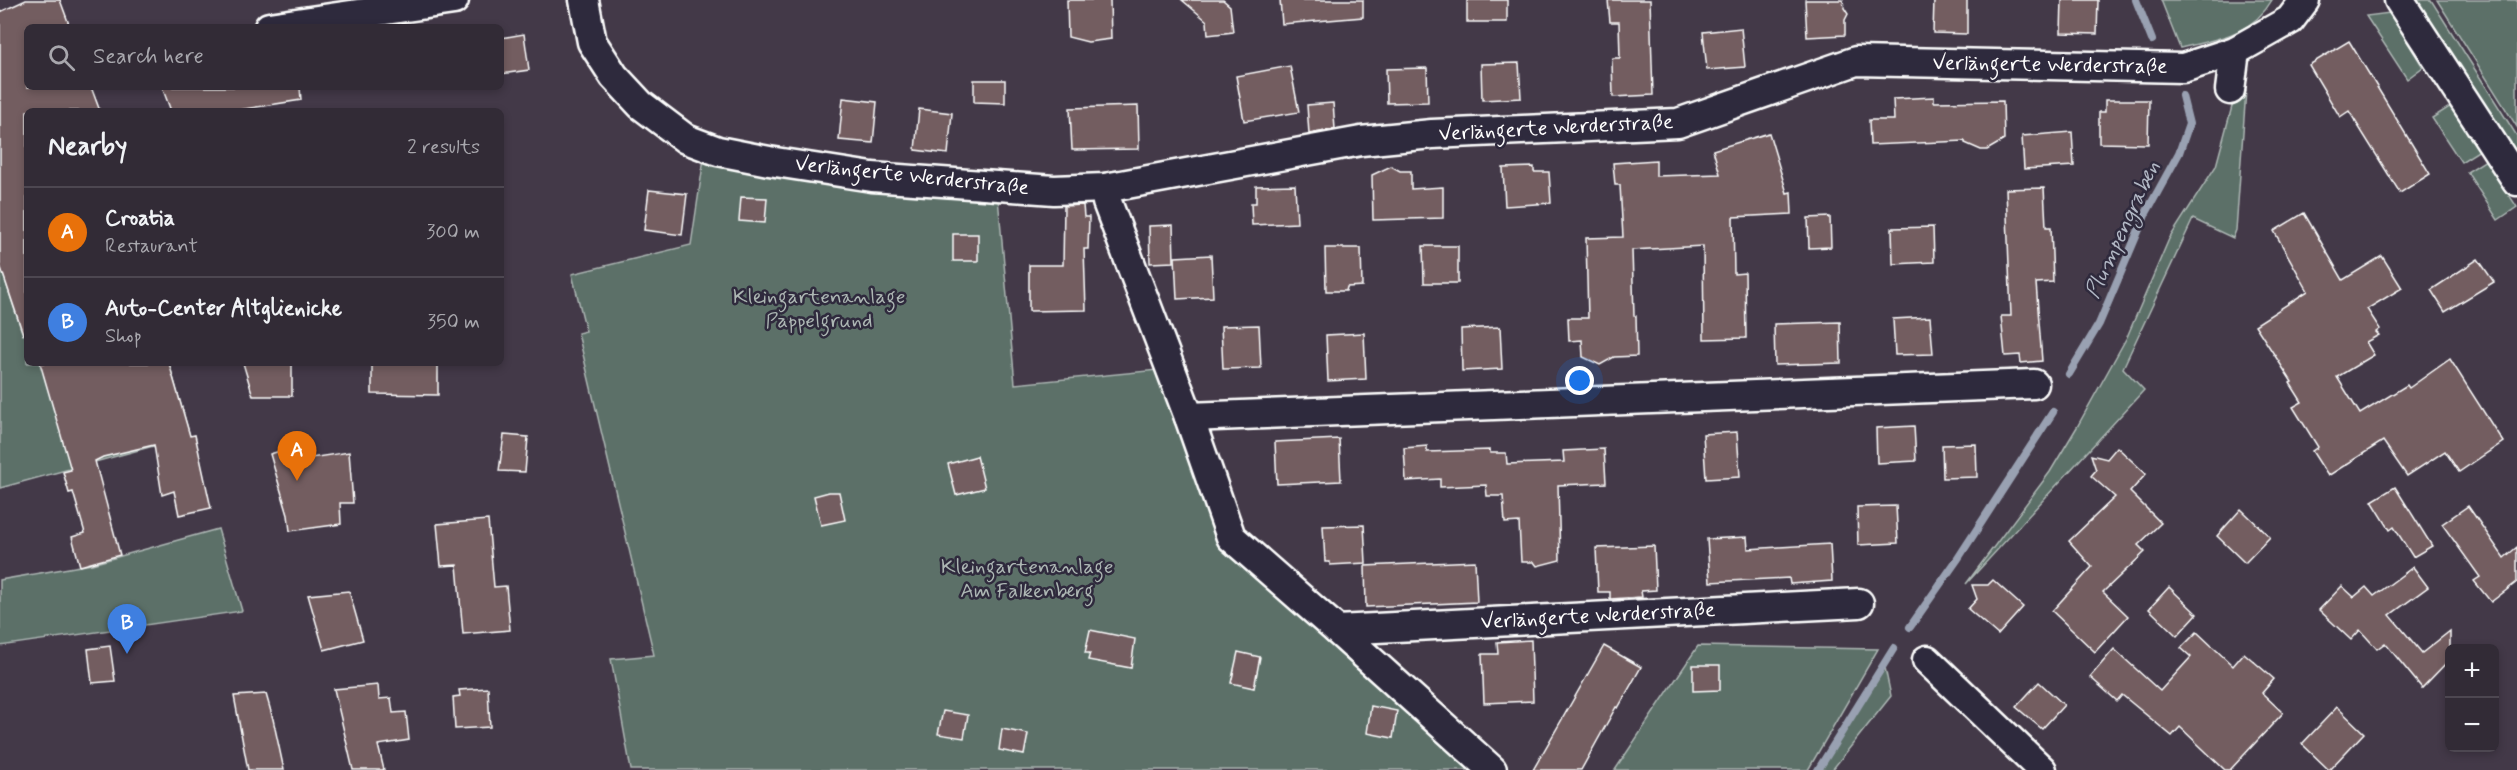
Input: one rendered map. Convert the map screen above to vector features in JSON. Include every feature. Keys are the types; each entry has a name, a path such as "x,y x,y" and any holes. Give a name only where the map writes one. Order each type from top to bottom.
{"street":[{"name":"Verlängerte Werderstraße","path":"584,0 592,42 614,76 641,105 686,139 718,151 873,177 1054,190 1105,188 1361,141 1432,134 1678,123 1856,61 2183,68 2235,51 2290,20 2305,0"},
{"path":"2399,0 2517,181"},
{"path":"289,24 442,2"},
{"path":"2230,90 2235,51"},
{"path":"1105,188 1107,202 1189,417 1230,537 1492,770"},
{"path":"1189,417 2034,384"},
{"name":"Verlängerte Werderstraße","path":"1337,630 1859,603"},
{"path":"1927,660 2042,770"}],"green space":[{"path":"2161,0 2272,0 2264,12 2244,28 2220,38 2180,48"},
{"path":"2413,0 2431,0 2517,136 2517,161"},
{"path":"2437,0 2517,0 2517,127"},
{"path":"2390,13 2423,67 2407,79 2366,16"},
{"path":"2237,88 2246,90 2236,230 2233,238 2193,219 2123,368 2144,390 1966,584 2050,472 2127,337 2169,239 2216,166"},
{"path":"2451,106 2480,150 2461,162 2432,118"},
{"name":"Kleingartenanlage Am Falkenberg","path":"704,158 998,198 1015,384 1158,370 1212,526 1368,674 1478,770 631,770 611,659 654,655 578,333 586,331 572,274 691,245"},
{"path":"2486,160 2517,207 2498,220 2467,172"},
{"path":"0,265 24,335 24,366 170,366 190,436 0,488"},
{"path":"218,529 242,611 0,646 0,580 92,564"},
{"path":"1698,646 1878,649 1808,770 1615,770"},
{"path":"1884,663 1891,696 1832,770 1818,770"}],"building":[{"path":"26,0 60,0 69,24 24,24 24,90 92,90 99,108 24,108 23,334 0,265 0,12"},
{"path":"1067,0 1110,0 1111,39 1088,42 1068,37"},
{"path":"1182,0 1223,0 1230,6 1233,32 1208,35 1207,21"},
{"path":"1280,0 1363,0 1363,17 1282,24"},
{"path":"1467,0 1507,0 1507,22 1467,22"},
{"path":"1608,0 1650,0 1653,95 1613,97 1612,61 1613,58 1620,58 1619,22 1610,22"},
{"path":"1805,0 1843,0 1848,14 1845,20 1845,35 1807,37"},
{"path":"1934,0 1967,0 1967,34 1933,33"},
{"path":"2062,0 2098,0 2097,34 2061,33"},
{"path":"1741,28 1745,67 1707,70 1703,32"},
{"path":"524,34 529,70 504,74 504,37"},
{"path":"2349,41 2430,174 2400,193 2349,111 2340,117 2309,65"},
{"path":"1519,63 1521,98 1482,100 1481,64"},
{"path":"1290,66 1299,112 1244,121 1236,76"},
{"path":"1427,68 1428,102 1387,103 1386,69"},
{"path":"974,80 1005,80 1005,103 974,102"},
{"path":"163,90 300,90 301,100 251,108 170,108"},
{"path":"1934,97 1934,102 2003,101 2004,140 1987,150 1981,150 1965,141 1870,145 1869,120 1894,120 1893,99"},
{"path":"843,98 877,102 873,143 839,140"},
{"path":"2105,100 2149,100 2148,144 2099,143 2099,112 2105,112"},
{"path":"1333,103 1335,129 1309,134 1307,105"},
{"path":"1138,106 1139,149 1072,150 1070,108"},
{"path":"919,109 952,113 948,154 915,150"},
{"path":"2072,132 2074,166 2024,169 2022,136"},
{"path":"1769,133 1787,193 1791,192 1792,214 1733,217 1734,274 1745,273 1746,338 1704,339 1703,246 1632,250 1637,356 1614,357 1600,365 1583,357 1582,340 1569,341 1568,318 1588,318 1586,238 1623,237 1620,185 1615,185 1613,163 1656,160 1656,176 1720,174 1713,150"},
{"path":"1391,166 1400,171 1411,171 1411,189 1443,187 1443,218 1373,220 1372,175"},
{"path":"1534,167 1534,172 1549,172 1551,203 1505,206 1503,168"},
{"path":"1295,185 1297,223 1252,225 1251,203 1256,203 1256,186"},
{"path":"2044,188 2046,227 2051,227 2053,282 2036,283 2042,361 2021,363 2020,355 2005,356 2001,316 2011,316 2006,189"},
{"path":"649,190 687,194 682,235 644,230"},
{"path":"741,197 767,198 765,223 739,221"},
{"path":"1083,205 1084,217 1089,217 1088,249 1084,249 1086,310 1029,311 1029,265 1063,265 1064,206"},
{"path":"2304,213 2343,280 2382,256 2402,288 2367,309 2380,329 2376,332 2379,335 2366,342 2374,355 2337,377 2360,414 2407,385 2409,388 2450,359 2503,442 2459,472 2445,451 2407,476 2383,441 2328,476 2312,451 2318,447 2293,407 2302,402 2290,383 2292,382 2255,325 2308,291 2274,231"},
{"path":"1830,217 1831,247 1809,248 1808,218"},
{"path":"1173,225 1174,262 1150,263 1149,226"},
{"path":"1933,227 1934,262 1893,264 1892,228"},
{"path":"953,234 978,234 978,261 953,261"},
{"path":"1423,246 1458,246 1458,283 1424,283"},
{"path":"1325,248 1361,248 1362,286 1347,287 1346,291 1326,291"},
{"path":"1211,255 1213,297 1177,299 1175,257"},
{"path":"2478,259 2494,282 2445,312 2431,290"},
{"path":"1930,317 1933,354 1895,355 1893,319"},
{"path":"1840,322 1841,363 1775,365 1774,324"},
{"path":"1259,325 1261,368 1223,369 1221,326"},
{"path":"1500,327 1502,369 1462,371 1461,329"},
{"path":"1364,333 1366,379 1328,381 1326,335"},
{"path":"41,366 170,366 190,436 195,435 211,508 179,515 174,491 162,495 154,445 103,457 95,461 120,555 80,566 72,537 85,533 73,492 69,493 63,472 71,470"},
{"path":"244,366 292,366 292,396 253,396"},
{"path":"372,366 438,366 438,395 372,394"},
{"path":"1914,426 1916,461 1877,463 1876,428"},
{"path":"1737,432 1740,477 1706,479 1703,434"},
{"path":"504,435 528,437 525,472 499,471"},
{"path":"1339,439 1341,481 1277,484 1275,442"},
{"path":"307,443 311,458 349,452 353,503 340,503 341,524 290,531 288,515 270,454"},
{"path":"1976,444 1977,477 1943,478 1942,445"},
{"path":"1427,446 1427,452 1490,450 1490,453 1506,453 1507,464 1564,462 1563,451 1604,449 1606,483 1558,485 1560,560 1537,566 1534,562 1521,562 1519,522 1505,523 1503,496 1487,496 1486,485 1440,487 1440,479 1406,481 1404,448"},
{"path":"2117,447 2146,474 2130,492 2161,523 2138,545 2145,552 2103,592 2128,616 2095,652 2052,611 2092,567 2069,541 2115,497 2091,476 2096,470 2091,455 2107,459"},
{"path":"977,456 985,488 956,495 948,464"},
{"path":"2395,487 2432,546 2413,557 2394,527 2390,530 2372,501"},
{"path":"839,492 845,520 821,525 814,496"},
{"path":"1896,506 1898,543 1858,545 1857,507"},
{"path":"2468,506 2504,558 2517,547 2517,582 2491,602 2474,581 2480,577 2442,524"},
{"path":"2241,509 2270,537 2245,563 2217,536"},
{"path":"488,520 494,587 506,586 510,630 463,634 457,565 441,566 437,524"},
{"path":"1364,525 1366,563 1330,565 1330,562 1325,562 1323,526"},
{"path":"1747,537 1748,549 1830,544 1832,581 1790,584 1789,578 1710,582 1707,539"},
{"path":"1654,546 1656,590 1641,591 1642,597 1610,599 1610,592 1598,592 1596,548"},
{"path":"1475,561 1477,602 1366,607 1365,566"},
{"path":"2413,567 2428,587 2390,615 2422,653 2450,631 2450,644 2445,644 2445,664 2422,688 2385,643 2377,649 2360,630 2351,640 2319,610 2342,586 2354,597 2366,587 2374,596"},
{"path":"1993,580 2023,607 1998,635 1968,609 1977,599 1972,585 1988,585"},
{"path":"2169,587 2197,614 2177,636 2149,609"},
{"path":"349,591 363,640 324,650 308,595"},
{"path":"1090,630 1135,639 1131,668 1088,660 1090,653 1085,653"},
{"path":"2197,632 2233,666 2244,653 2274,679 2262,693 2283,713 2230,770 2225,770 2180,727 2172,736 2122,695 2117,701 2090,677 2114,649 2160,691 2191,657 2181,648"},
{"path":"1531,640 1533,701 1484,703 1482,654 1498,654 1497,642"},
{"path":"110,646 115,681 92,683 88,649"},
{"path":"1604,646 1641,667 1618,708 1616,707 1581,770 1533,770"},
{"path":"1238,652 1260,657 1254,688 1231,683"},
{"path":"1693,665 1720,665 1720,690 1693,691"},
{"path":"2039,682 2064,705 2042,729 2016,707"},
{"path":"378,685 379,699 391,698 393,713 406,712 409,740 378,745 384,770 353,770 334,689"},
{"path":"488,688 490,727 455,729 453,697 460,696 459,690"},
{"path":"266,694 284,770 248,770 234,696"},
{"path":"1371,706 1397,711 1393,738 1367,733"},
{"path":"2337,707 2364,733 2329,770 2302,744"},
{"path":"943,711 968,715 964,738 938,734"},
{"path":"1002,729 1028,734 1024,755 999,750"}],"waterway":[{"name":"Plumpengraben","path":"2136,0 2152,40"},
{"name":"Plumpengraben","path":"2069,374 2099,324 2146,213 2179,153 2189,124 2182,96"},
{"name":"Plumpengraben","path":"1910,627 1957,560 2053,412"},
{"name":"Plumpengraben","path":"1818,770 1894,648"}],"place":[{"name":"Croatia","path":"297,481"},
{"name":"Auto-Center Altglienicke","path":"127,654"}],"park label":[{"name":"Kleingartenanlage Pappelgrund","path":"819,309"}]}
